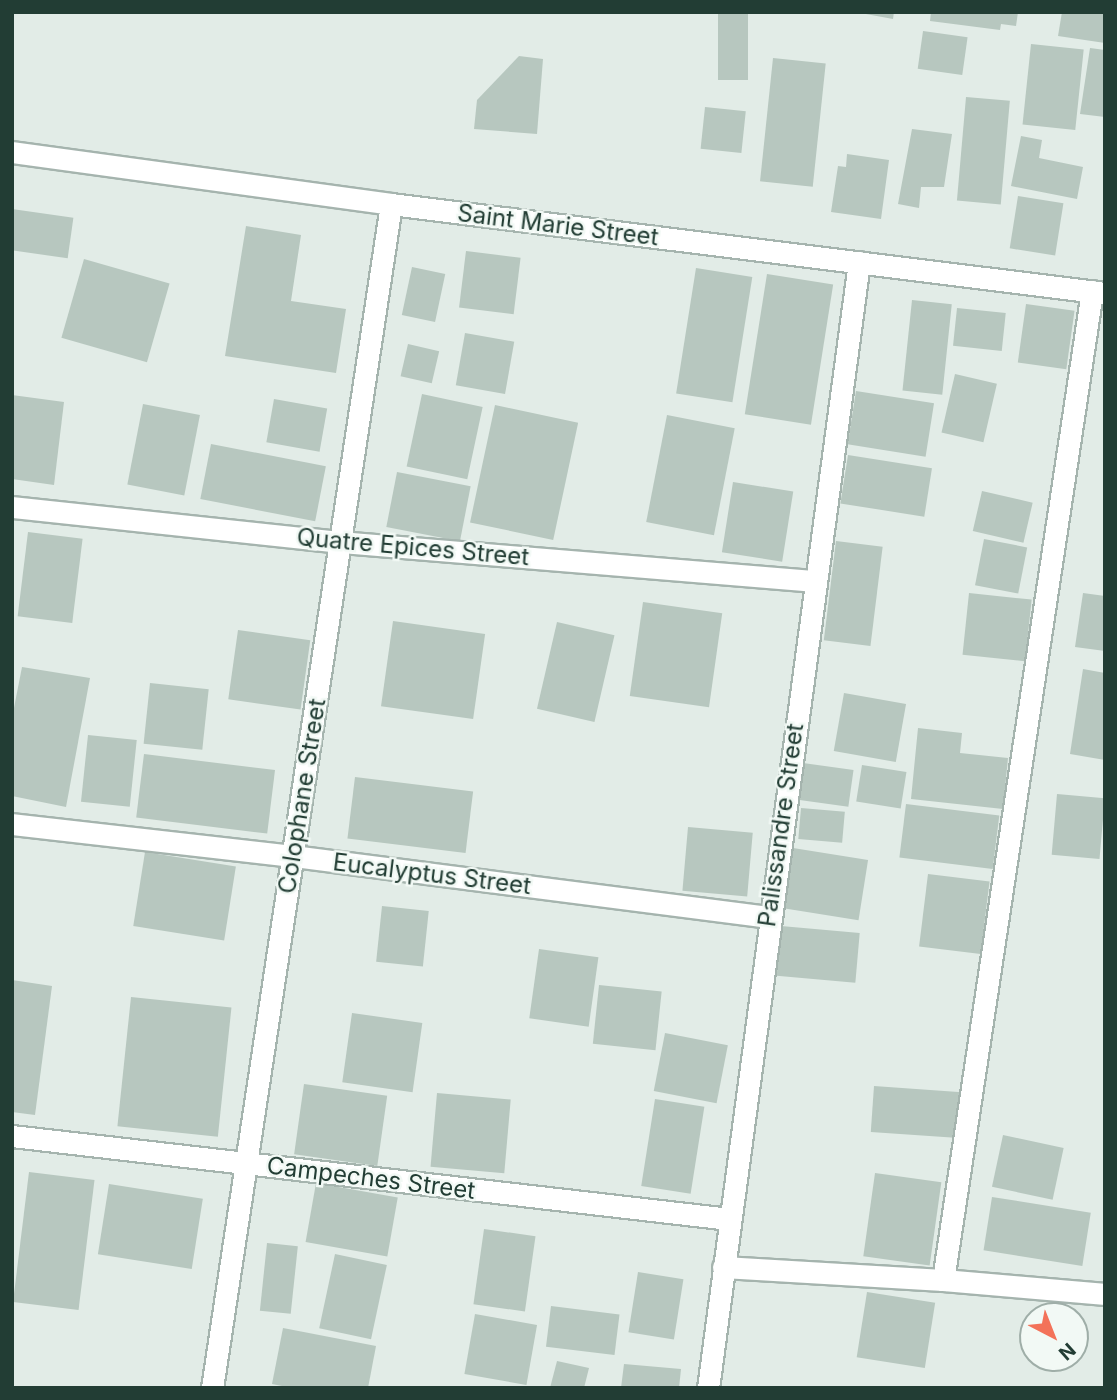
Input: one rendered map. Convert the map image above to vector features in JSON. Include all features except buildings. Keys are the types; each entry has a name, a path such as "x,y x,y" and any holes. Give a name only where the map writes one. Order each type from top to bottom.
{"street":[{"name":"Saint Marie Street","path":"12,152 391,204 1098,292"},
{"name":"Colophane Street","path":"212,1388 391,204"},
{"name":"Palissandre Street","path":"708,1388 814,581 859,262"},
{"path":"943,1280 1098,292"},
{"name":"Quatre Epices Street","path":"12,507 340,542 814,581"},
{"name":"Eucalyptus Street","path":"12,824 293,856 769,917"},
{"name":"Campeches Street","path":"12,1136 729,1220"},
{"path":"723,1267 943,1280 1105,1294"}]}
